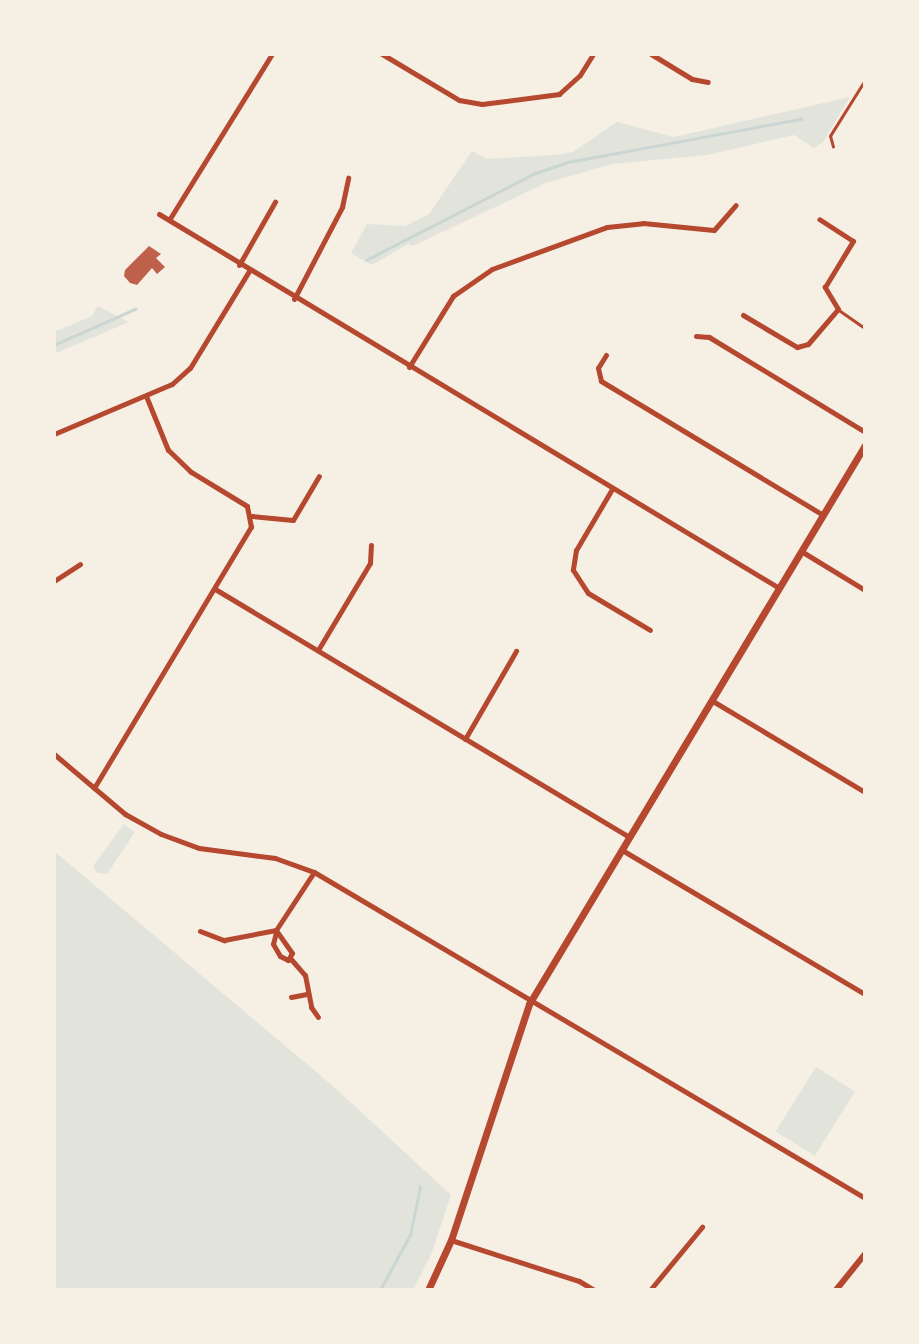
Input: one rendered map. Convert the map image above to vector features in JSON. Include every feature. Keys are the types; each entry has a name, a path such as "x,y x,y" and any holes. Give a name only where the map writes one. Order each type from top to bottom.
{"main road":[{"path":"428,1290 451,1240 532,999 865,444"}],"street":[{"path":"169,220 272,54"},
{"path":"383,54 459,100 482,104 559,94 580,75 593,54"},
{"path":"651,54 692,79 708,82"},
{"path":"294,299 342,206 348,178"},
{"path":"239,265 275,202"},
{"path":"409,367 453,296 492,269 607,227 643,223 714,230 736,205"},
{"path":"159,214 294,299 779,588"},
{"path":"743,315 797,347 808,344 838,309 825,287 853,241 819,219"},
{"path":"54,434 172,384 190,368 249,271"},
{"path":"696,337 709,337 865,432"},
{"path":"606,355 598,368 601,381 823,515"},
{"path":"94,788 251,527 252,516 241,502 180,464 168,450 146,396"},
{"path":"252,516 293,520 319,476"},
{"path":"612,489 576,550 573,570 588,593 650,629"},
{"path":"318,650 370,563 371,545"},
{"path":"801,551 865,590"},
{"path":"54,580 80,564"},
{"path":"215,589 629,837"},
{"path":"465,739 516,651"},
{"path":"711,700 865,792"},
{"path":"54,754 125,814 178,841 260,854 314,872 865,1198"},
{"path":"622,850 865,995"},
{"path":"290,958 283,959 276,951 276,931 314,872"},
{"path":"200,931 224,940 276,931"},
{"path":"276,931 292,953 290,958"},
{"path":"290,958 305,975 307,994 318,1017"},
{"path":"291,998 307,994"},
{"path":"650,1290 702,1227"},
{"path":"451,1240 579,1280 594,1290"},
{"path":"836,1290 865,1254"}],"lane":[{"path":"833,147 830,136 865,79"},
{"path":"838,309 865,328"}],"shaded area":[{"path":"850,97 823,142 814,148 794,135 707,155 612,164 546,183 413,246 408,244 372,265 351,253 367,224 405,226 429,214 472,151 486,159 555,155 573,152 617,122 674,137"},
{"path":"98,306 129,322 54,354 54,332 92,316"},
{"path":"124,824 135,832 107,874 97,873 93,866"},
{"path":"54,851 334,1087 451,1195 431,1255 413,1290 54,1290"},
{"path":"816,1067 855,1091 815,1156 776,1131"}],"building":[{"path":"149,246 161,254 156,258 165,267 157,274 152,268 137,285 130,283 124,276 125,270"}],"waterway":[{"path":"366,260 533,174 568,162 801,119"},
{"path":"54,345 135,309"},
{"path":"380,1290 410,1235 420,1187"}]}
